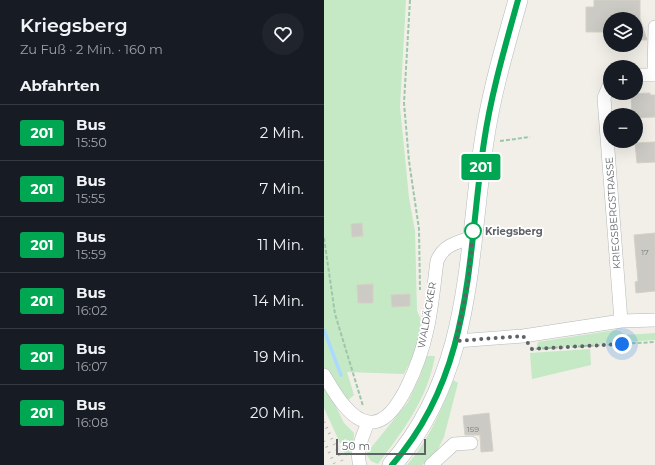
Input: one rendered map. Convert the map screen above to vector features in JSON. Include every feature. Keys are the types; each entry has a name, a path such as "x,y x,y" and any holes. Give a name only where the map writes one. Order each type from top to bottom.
{"street":[{"path":"392,465 405,450 434,403 456,341 468,284 484,140 491,101 518,0"},
{"path":"643,75 654,75 655,27"},
{"name":"KRIEGSBERGSTRASSE","path":"604,100 621,321"},
{"name":"WALDÄCKER","path":"368,422 378,422 390,413 402,397 419,360 427,330 437,261 440,253 446,247 473,237"},
{"path":"456,341 523,336 621,321 655,320"},
{"path":"324,375 339,399 348,410 353,415 368,422 359,449 358,459 360,465"},
{"path":"431,465 454,444 471,443"}],"path":[{"path":"410,0 404,103 408,161 419,229 420,297"},
{"path":"484,140 496,141 530,137"},
{"path":"324,238 335,314 368,422"},
{"path":"523,336 532,349 655,342"}],"green space":[{"path":"324,0 406,0 400,107 409,198 415,231 417,311 421,320 418,346 404,374 347,372 354,395 347,401 324,367"},
{"path":"615,330 620,331 625,335 655,333 655,340 539,348 537,346 538,342"},
{"path":"590,349 591,365 532,379 530,353"},
{"path":"426,356 435,356 427,386 420,400 405,426 378,464 371,461 366,454 408,402 420,376"},
{"path":"453,380 458,383 444,437 437,451 422,465 407,465 428,435"},
{"path":"324,383 344,423 354,433 353,451 346,456 324,408"}],"building":[{"path":"594,0 640,0 640,12 603,12 603,32 586,32 586,7 594,7"},
{"path":"643,27 647,40 643,40"},
{"path":"643,93 650,93 650,95 655,95 655,117 643,118 643,108 632,108 631,100 643,100"},
{"path":"655,142 655,162 637,163 636,148 643,148 643,143"},
{"path":"362,223 363,236 352,237 351,224"},
{"path":"655,233 655,291 636,293 635,282 638,281 634,235"},
{"path":"373,284 373,303 358,303 357,285"},
{"path":"410,294 410,306 392,307 391,295"},
{"path":"489,413 493,451 481,452 480,435 465,435 463,416"}],"waterway":[{"path":"324,330 341,375"}],"railway":[{"path":"324,422 344,465"},
{"path":"324,441 335,465"}],"bus line":[{"name":"201","path":"392,465 405,450 434,403 456,341 468,284 484,140 491,101 518,0"}],"place":[{"name":"Kriegsberg","path":"473,231"}],"route":[{"path":"473,231 468,284 456,341 523,336 532,349 622,344"}]}
